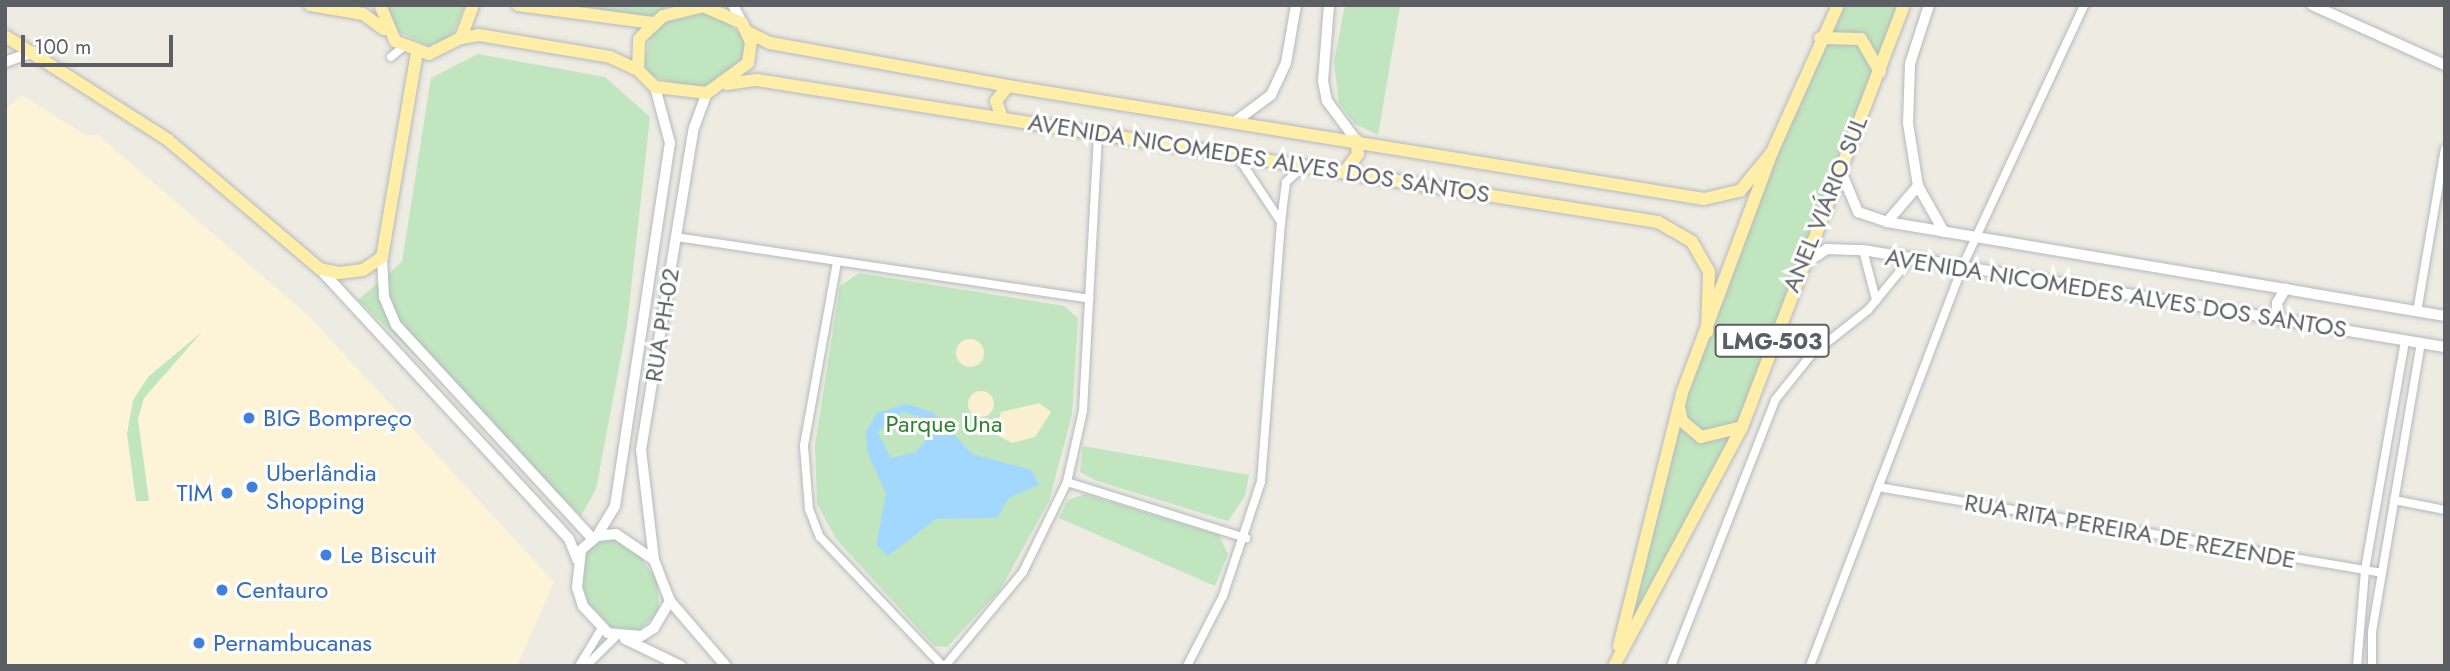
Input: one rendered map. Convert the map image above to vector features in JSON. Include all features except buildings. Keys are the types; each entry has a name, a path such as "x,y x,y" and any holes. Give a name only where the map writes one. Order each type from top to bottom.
{"main road":[{"path":"310,5 363,14 403,47 416,53 441,52 461,38 479,35 610,57 638,70 655,87 707,93 727,84 748,62 745,27 704,6 674,8 653,23 639,39 638,70"},
{"path":"380,5 387,32"},
{"path":"461,38 473,5"},
{"path":"518,5 653,23"},
{"name":"ANEL VIÁRIO SUL","path":"1614,665 1679,403 1772,152 1820,38 1838,5"},
{"name":"ANEL VIÁRIO SUL","path":"1614,665 1742,427 1796,274 1839,164 1880,72 1904,5"},
{"name":"AVENIDA NICOMEDES ALVES DOS SANTOS","path":"745,27 770,43 1008,86 1356,140 1704,199 1740,191 1772,152"},
{"path":"5,36 168,140 320,269 349,273 382,257 416,53"},
{"path":"1820,38 1861,39 1880,72"},
{"name":"AVENIDA NICOMEDES ALVES DOS SANTOS","path":"727,84 757,80 1346,170 1669,226 1692,242 1709,271 1707,332"},
{"path":"1002,118 996,101 1008,86"},
{"path":"1346,170 1358,154 1356,140"},
{"name":"AVENIDA NICOMEDES ALVES DOS SANTOS","path":"1839,164 1850,202 1887,222 2445,316"},
{"name":"AVENIDA NICOMEDES ALVES DOS SANTOS","path":"1796,274 1827,249 1863,250 2445,347"},
{"path":"2277,319 2277,303 2287,288"},
{"path":"1679,403 1682,421 1701,437 1742,427"}],"street":[{"path":"733,5 745,27"},
{"path":"1237,121 1271,95 1286,63 1296,5"},
{"path":"1329,5 1323,81 1327,102 1356,140"},
{"path":"1929,5 1917,33 1908,92 1918,186 1944,232"},
{"path":"1810,666 1963,265 2084,5"},
{"path":"2312,5 2445,65"},
{"path":"391,57 403,47"},
{"path":"5,62 33,52"},
{"name":"RUA PH-02","path":"595,537 615,506 670,144 655,87"},
{"name":"RUA PH-02","path":"654,560 641,450 694,128 707,93"},
{"path":"837,262 804,446 809,509 820,537 944,666 1023,572 1067,482 1083,411 1098,133"},
{"path":"2417,312 2445,149"},
{"path":"1236,154 1281,222"},
{"path":"1187,666 1246,538 1269,429 1281,222 1286,182 1306,165"},
{"path":"1887,222 1918,186"},
{"path":"676,237 1089,299"},
{"path":"1863,250 1876,300"},
{"path":"382,257 387,311 441,376 595,537 625,538 654,560 670,601 726,666"},
{"path":"1671,666 1775,400 1811,355 1876,300 1910,259"},
{"path":"320,269 427,390 569,538 577,559 583,606 602,628 679,664"},
{"path":"2357,666 2365,570 2405,341"},
{"path":"2372,666 2382,573 2421,344"},
{"path":"427,390 441,376"},
{"path":"1067,482 1246,538"},
{"name":"RUA RITA PEREIRA DE REZENDE","path":"1878,487 2382,573"},
{"path":"2394,500 2445,510"},
{"path":"577,559 595,537"},
{"path":"586,666 620,637 654,628 670,601"},
{"path":"579,666 602,628"}],"shaded area":[{"name":"Uberlândia Shopping","path":"21,95 86,135 98,135 309,316 554,582 517,666 5,666 5,110"}],"green space":[{"path":"465,5 452,36 428,46 395,30 387,7"},
{"path":"573,5 670,5 650,18"},
{"path":"1345,5 1400,6 1378,135 1355,124 1339,103 1334,62"},
{"path":"1838,5 1904,5 1742,427 1614,665 1679,403 1772,152"},
{"path":"703,13 721,18 742,35 745,51 737,66 705,86 686,88 650,75 644,67 650,35 666,22"},
{"path":"478,54 605,77 650,117 627,325 596,489 581,516 358,300 402,262 431,78"},
{"name":"Parque Una","path":"859,273 1064,306 1078,318 1072,415 1049,501 1000,590 947,647 934,646 836,539 817,504 815,445 840,286"},
{"path":"202,332 144,398 138,419 149,501 136,501 127,434 133,400 149,376"},
{"path":"1083,446 1249,475 1245,496 1228,521 1097,481 1080,472"},
{"path":"1085,494 1219,535 1228,554 1215,586 1059,518 1068,500"},
{"path":"614,540 635,550 658,581 659,612 639,630 611,627 588,603 583,587 586,553 598,542"}],"sand":[{"path":"970,339 980,343 984,353 980,363 970,367 960,363 956,353 960,343"},
{"path":"981,391 990,395 994,404 990,413 981,417 972,413 968,404 972,395"},
{"path":"1039,403 1051,412 1035,437 1012,443 995,434 1001,412"}],"water":[{"path":"906,404 933,412 972,454 1032,470 1039,485 1009,498 997,518 936,519 888,556 876,545 886,494 867,451 866,431 877,413","holes":["903,412 931,420 932,433 916,452 891,458 878,432"]}],"place":[{"name":"BIG Bompreço","path":"249,418"},
{"name":"Uberlândia Shopping","path":"252,487"},
{"name":"TIM","path":"227,493"},
{"name":"Le Biscuit","path":"326,555"},
{"name":"Centauro","path":"222,590"},
{"name":"Pernambucanas","path":"199,643"}]}
